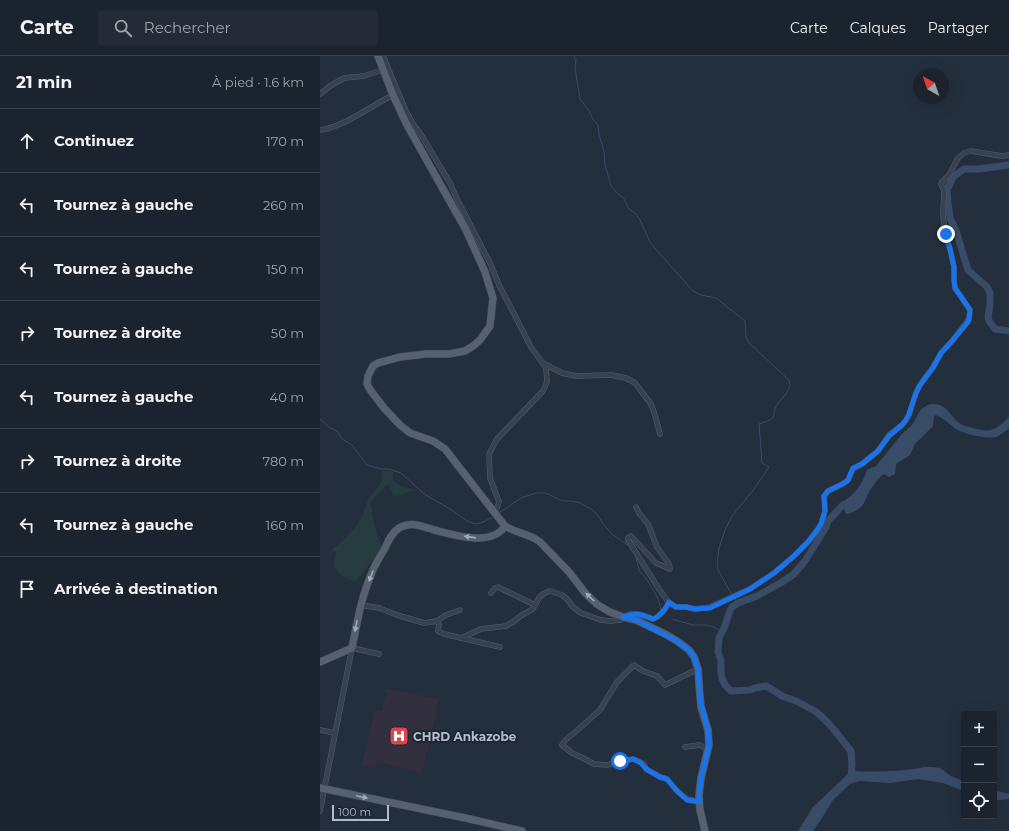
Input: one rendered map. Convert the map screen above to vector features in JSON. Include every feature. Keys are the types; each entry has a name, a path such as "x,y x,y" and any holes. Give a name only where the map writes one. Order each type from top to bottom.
{"main road":[{"path":"378,56 382,70 407,125 466,230 482,266 493,298 490,326 480,340 473,346 465,351 449,354 426,354 400,357 378,363 373,366 368,376 367,384 374,396 400,425 410,433 433,441 446,449 505,526 540,542 569,572 586,594 598,605 610,612 636,620 682,644 689,650 694,657 698,669 700,696 708,730 709,746 701,778 699,796 700,810 705,831"},
{"path":"320,662 352,648 361,604 373,571 388,539 398,528 418,524 434,530 480,538 494,535 502,531 505,526"},
{"path":"322,789 522,831"}],"street":[{"path":"383,56 406,111 450,183 456,199 492,265 499,285 531,347 546,368 547,382 543,391 497,439 489,454 490,478 499,502 496,513"},
{"path":"320,94 344,78 364,76 382,70"},
{"path":"320,130 325,130 350,120 393,95"},
{"path":"636,507 648,524 657,547 669,564 670,569 656,563 630,536 628,540 659,589 669,602 676,607 695,609 710,608 750,589 774,573 794,556 818,529 825,511 824,496 828,491 846,482 853,468 862,464 878,451 889,436 902,425 909,414 920,385 933,368 941,353 968,322 970,310 955,288 954,267 943,215 944,190 941,184 942,182 949,174 958,158 964,153 970,152 1002,156 1009,155"},
{"path":"542,362 562,372 576,376 611,375 626,378 635,383 651,404 660,434"},
{"path":"491,593 498,587 536,605"},
{"path":"461,638 481,629 506,626 533,609 539,598 543,594 550,591 562,595 581,613 601,620 621,620 623,617 630,614 639,614 653,619 664,612 669,602"},
{"path":"361,604 379,608 424,623 437,621 460,610"},
{"path":"437,621 439,624 438,630 444,634 500,647"},
{"path":"320,811 322,789 352,648 379,654"},
{"path":"698,669 665,684 657,676 643,671 634,665 617,682 600,710 569,736 562,746 594,764 607,764 633,759 638,761 644,764 646,769 660,777 667,779 687,800 700,802"},
{"path":"320,730 335,733"},
{"path":"685,747 700,745 708,750"}],"shaded area":[{"name":"CHRD Ankazobe","path":"387,689 439,699 422,773 377,761 375,769 362,765 375,710 382,711"}],"green space":[{"path":"382,471 393,471 393,479 397,484 415,490 395,497 388,484 370,502 376,531 382,548 354,582 342,576 333,566 337,553 330,551 338,545 358,524 368,500 381,483 383,476"}],"water":[{"path":"930,404 940,405 962,425 982,430 991,430 999,426 1009,417 1009,429 996,437 976,436 959,431 942,418 936,415 934,416 933,426 915,444 910,455 896,464 895,474 889,477 884,474 881,476 871,489 862,506 855,511 846,514 842,502 858,489 867,470 876,466 902,434 912,425 921,409"},
{"path":"925,767 940,768 951,776 961,780 961,790 943,783 918,779 890,783 859,781 850,784 833,800 813,831 798,831 813,807 851,771 870,772 907,770"},
{"path":"997,791 1009,794 1009,799 997,800"}],"waterway":[{"path":"574,56 576,60 575,68 580,99 598,125 604,152 605,165 611,186 624,199 629,209 636,214 650,242 693,291 701,295 716,298 745,321 746,337 749,343 789,380 790,386 786,394 778,403 773,418 759,424 762,463 769,467 754,489 732,516 725,530 719,548 717,564 718,570 732,595"},
{"path":"1009,165 978,169 964,169 953,177 947,190 950,218 956,231 968,270 987,287 990,293 989,321 995,329 1009,331"},
{"path":"320,419 329,427 337,431 342,439 352,445 367,465 401,473 424,494 467,521 475,524 481,523 493,517"},
{"path":"499,513 521,498 536,493 546,493 562,501 580,503 594,511 612,534 629,546"},
{"path":"851,504 843,505 828,521 826,527 805,561 794,574 757,596 738,603 732,607 719,638 718,652 721,661 722,678 725,685 731,691 750,690 766,686 782,696 796,701 815,711 821,716 851,751 851,777"},
{"path":"636,557 639,570 654,591 661,611"},
{"path":"734,597 738,603"},
{"path":"672,619 693,625 714,627 722,632"}],"place":[{"name":"CHRD Ankazobe","path":"399,736"}],"route":[{"path":"620,761 633,759 644,764 646,769 660,777 667,779 687,800 700,802 699,796 701,778 709,746 708,730 700,696 698,669 694,657 689,650 677,641 636,620 623,617 630,614 639,614 653,619 664,612 669,602 676,607 695,609 710,608 750,589 774,573 808,542 821,524 825,511 824,496 828,491 846,482 853,468 862,464 878,451 889,436 902,425 909,414 913,400 920,385 933,368 941,353 968,322 970,310 955,288 954,267 946,234"}]}
